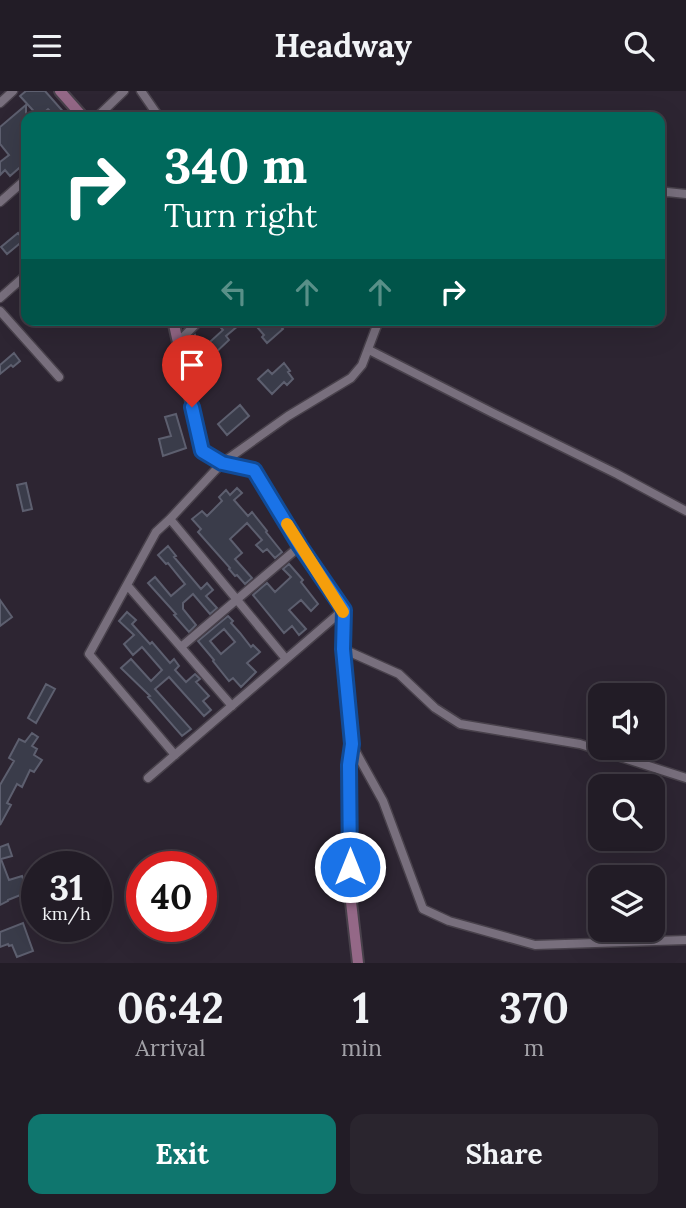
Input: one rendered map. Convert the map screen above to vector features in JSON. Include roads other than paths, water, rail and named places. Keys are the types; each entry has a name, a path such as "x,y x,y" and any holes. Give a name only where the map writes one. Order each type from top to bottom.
{"street":[{"path":"0,103 13,91"},
{"path":"60,91 79,112"},
{"path":"102,112 124,91"},
{"path":"141,91 156,112"},
{"path":"0,202 21,184"},
{"path":"665,192 686,194"},
{"path":"0,298 21,279"},
{"path":"0,311 59,377"},
{"path":"174,326 202,451 222,463 254,470 300,546 344,610 343,649 352,744 349,765 351,893 358,963"},
{"path":"178,342 194,326"},
{"path":"175,755 89,654 156,532 222,463 288,416 351,378 362,365 377,326"},
{"path":"369,349 686,511"},
{"path":"170,520 286,659"},
{"path":"181,647 300,546"},
{"path":"127,585 232,706"},
{"path":"148,778 344,610"},
{"path":"343,649 398,674 435,708 460,724 580,744 686,778"},
{"path":"352,744 383,801 423,909 449,921 536,945 686,940"}]}
